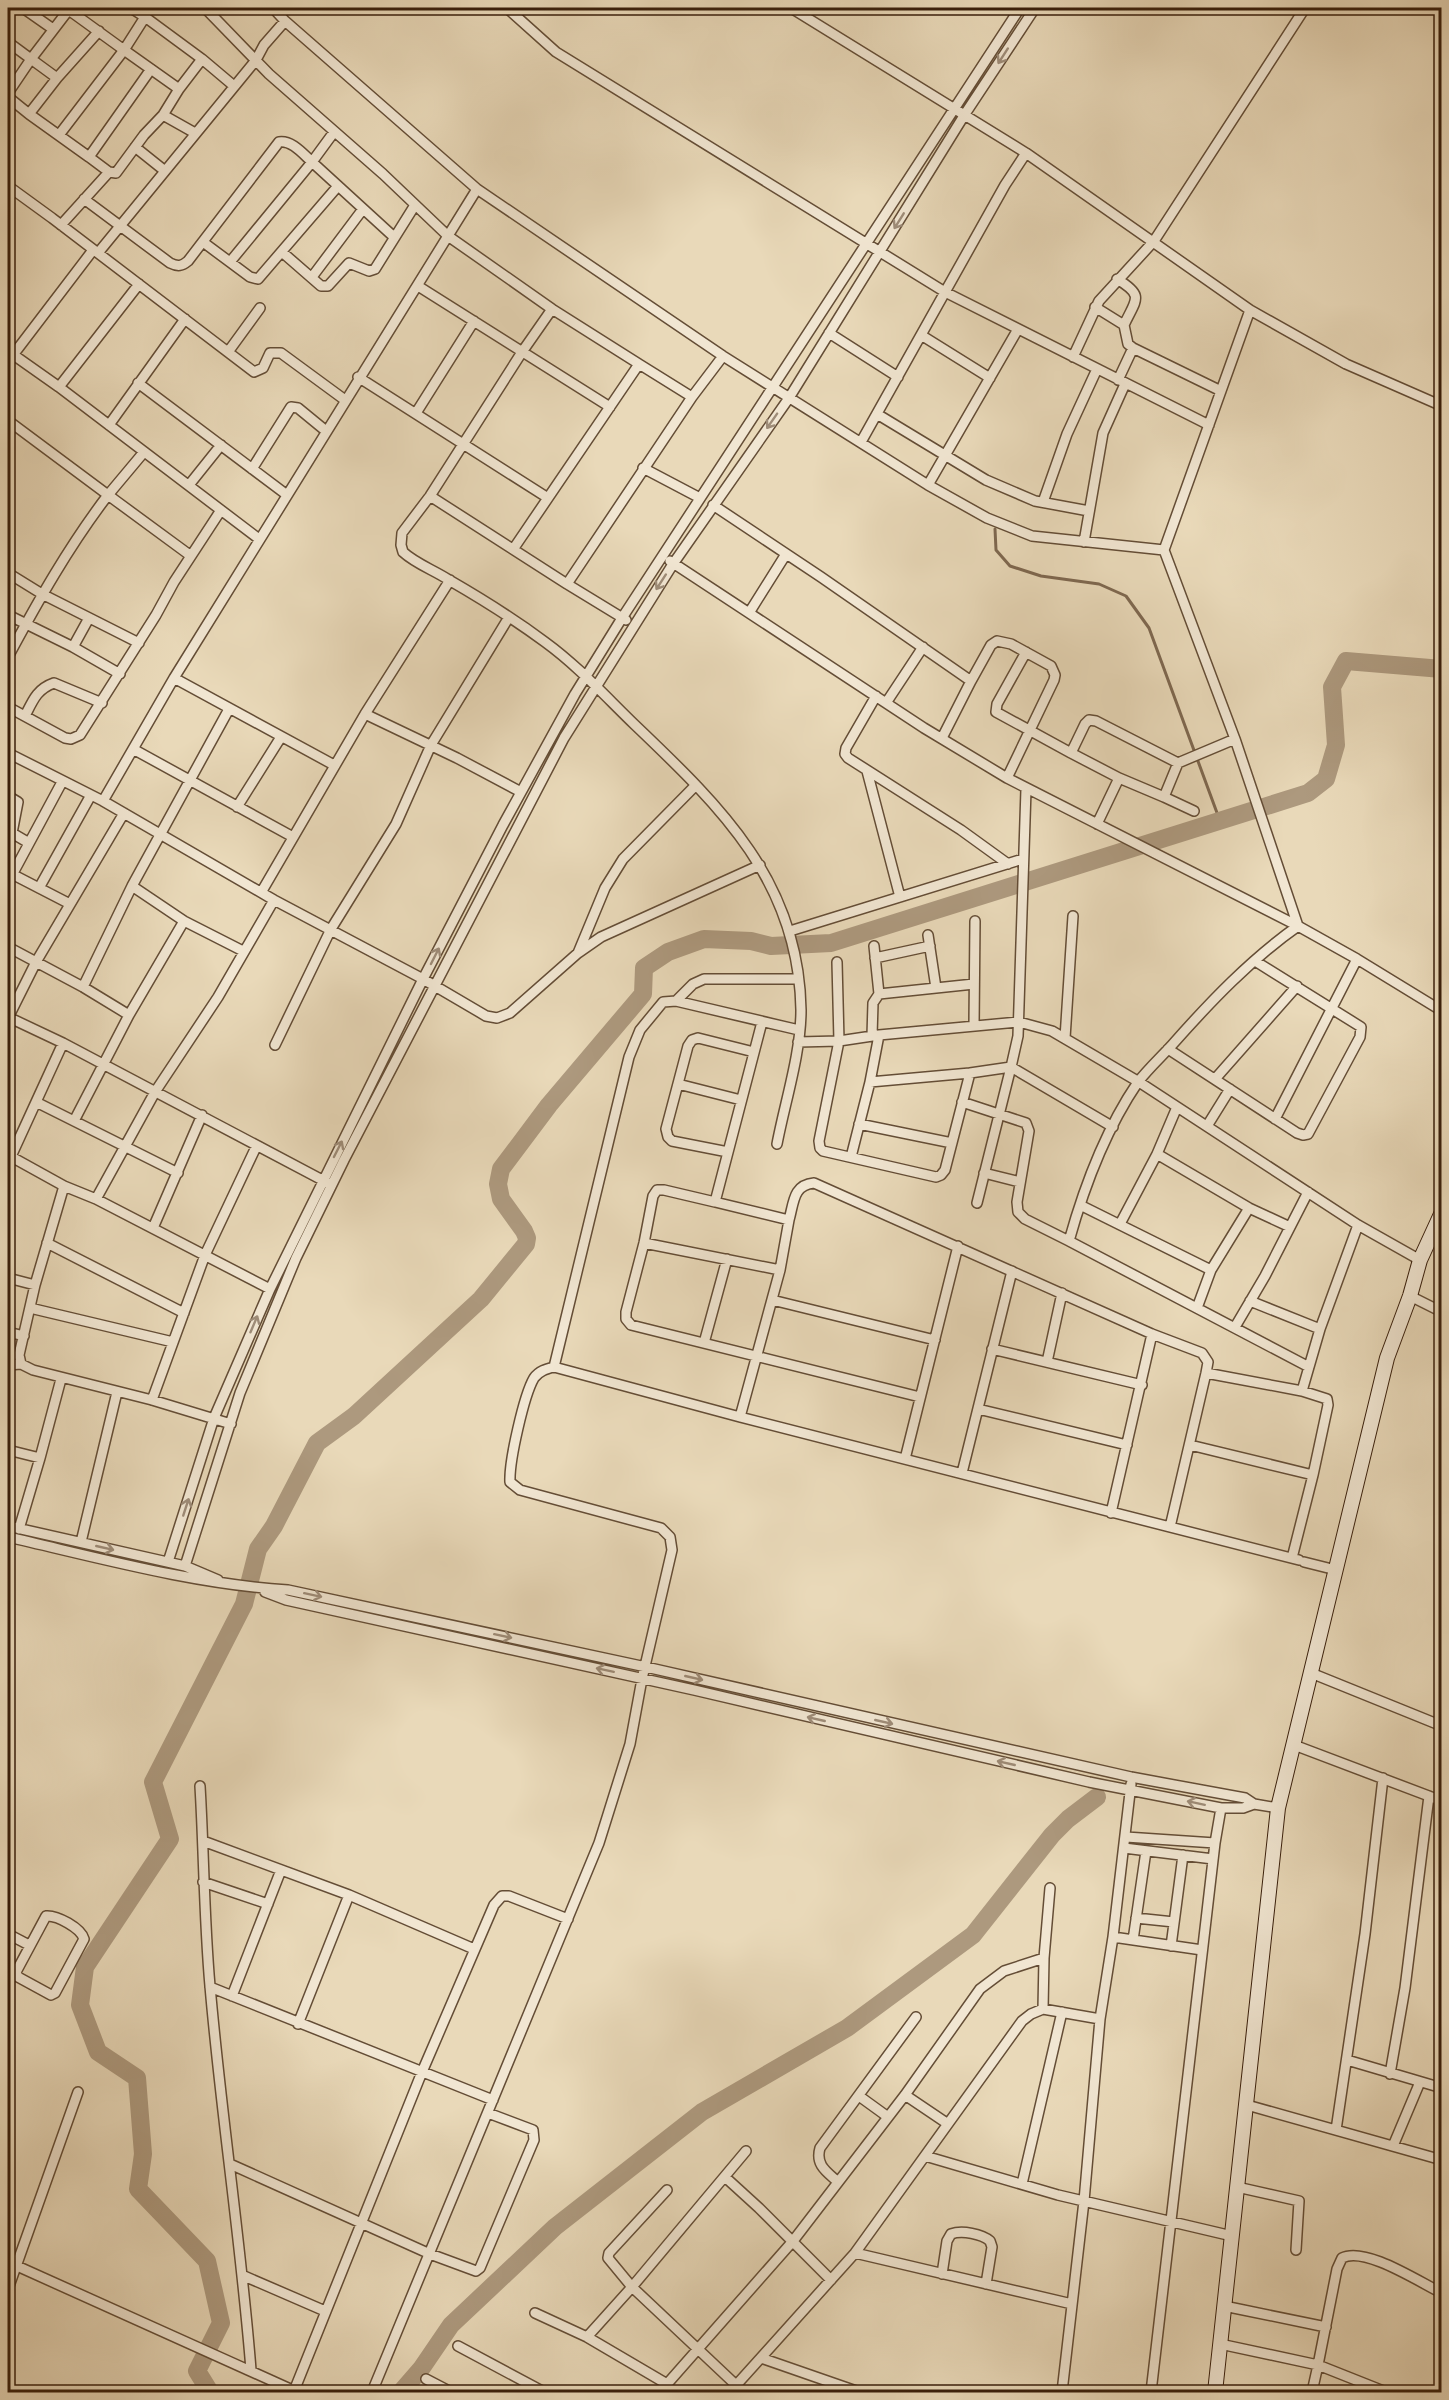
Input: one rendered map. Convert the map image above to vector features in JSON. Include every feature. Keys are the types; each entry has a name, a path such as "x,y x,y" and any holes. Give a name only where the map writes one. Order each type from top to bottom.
{"main road":[{"path":"1215,2392 1278,1808 1387,1358 1410,1296 1420,1260 1442,1212"}],"street":[{"path":"23,8 53,29"},
{"path":"109,172 29,114 8,95 68,8 179,89"},
{"path":"131,8 202,59 234,86"},
{"path":"205,8 256,60 448,236 552,309 692,397"},
{"path":"273,8 477,189 723,356 928,484 987,518 1032,536 1164,550"},
{"path":"507,8 556,52 945,292 1209,425"},
{"path":"792,8 1026,153 1250,310 1346,364 1442,406"},
{"path":"168,1562 214,1418 270,1289 423,979 585,675 1020,8"},
{"path":"185,1566 240,1392 296,1258 564,738 633,625 713,505 789,398 965,114 1035,8"},
{"path":"1073,357 1095,308 1117,279 1154,241 1305,8"},
{"path":"59,135 124,50 145,17"},
{"path":"259,539 59,387 10,353 96,251 121,225 256,60 264,45 285,21"},
{"path":"29,114 57,78 99,32"},
{"path":"8,42 57,78"},
{"path":"62,225 109,172 119,171 135,147 163,115 202,59"},
{"path":"89,157 151,69"},
{"path":"163,115 195,134"},
{"path":"230,262 334,132"},
{"path":"84,199 177,266 188,261 279,142 285,141 312,162 394,237"},
{"path":"135,147 165,171"},
{"path":"861,442 1005,185 1026,153"},
{"path":"8,186 254,372 263,368 270,353 285,354 345,400"},
{"path":"203,242 250,277 258,279 338,186"},
{"path":"103,801 174,678 358,377 418,286 477,189"},
{"path":"282,252 325,287 331,284 349,263 372,271 416,205"},
{"path":"312,277 363,209"},
{"path":"1117,279 1134,289 1136,294 1136,299 1124,325 1128,344 1221,391"},
{"path":"59,387 139,284"},
{"path":"418,286 609,407"},
{"path":"228,351 260,308"},
{"path":"1095,308 1124,325"},
{"path":"552,309 463,442 430,496 402,533 401,545 403,552 410,558 509,617 585,675 735,827 760,865 791,936 801,1011 798,1042 777,1144"},
{"path":"1250,310 1164,550 1235,740 1298,926"},
{"path":"109,425 185,319"},
{"path":"416,413 474,321"},
{"path":"928,484 1018,329"},
{"path":"829,333 898,377"},
{"path":"921,335 990,378"},
{"path":"1084,542 1103,434 1133,348"},
{"path":"567,584 643,468 723,356"},
{"path":"514,548 639,364"},
{"path":"1043,502 1067,434 1097,369"},
{"path":"358,377 548,498"},
{"path":"138,383 287,495"},
{"path":"252,469 291,407 298,408 326,431"},
{"path":"877,414 986,480 1043,502 1089,510"},
{"path":"8,425 9,422 191,556"},
{"path":"189,485 221,445"},
{"path":"8,657 42,594 84,527 144,452"},
{"path":"643,468 700,498"},
{"path":"430,496 633,625"},
{"path":"713,505 971,681"},
{"path":"8,707 60,736 71,739 80,735 221,510"},
{"path":"749,613 786,554"},
{"path":"663,555 886,703 1007,778 1298,926 1442,1011"},
{"path":"8,573 42,594 139,643"},
{"path":"262,891 334,765 450,580"},
{"path":"8,615 73,647 120,674"},
{"path":"275,1045 331,929 396,824 431,745 509,617"},
{"path":"73,647 89,618"},
{"path":"942,738 991,645 997,641 1003,641 1051,666 1055,675 1007,778"},
{"path":"886,703 923,648"},
{"path":"1026,652 995,709 1000,715 1119,778 1194,811"},
{"path":"174,678 334,765"},
{"path":"25,716 36,694 44,686 54,683 102,702"},
{"path":"876,696 846,748 845,754 848,759 961,830 1008,864"},
{"path":"83,987 132,886 229,709"},
{"path":"365,714 521,792"},
{"path":"1071,753 1089,720 1096,721 1182,761"},
{"path":"237,807 281,737"},
{"path":"1164,797 1182,761 1235,740"},
{"path":"133,749 293,837"},
{"path":"8,753 103,801 274,900 423,979 486,1016 498,1018 510,1013 578,953 601,938 760,865"},
{"path":"867,771 900,897"},
{"path":"1097,824 1119,778"},
{"path":"62,782 10,874 70,904"},
{"path":"578,953 605,888 623,859 696,785"},
{"path":"977,1203 1011,1067 1018,1022 1026,789"},
{"path":"39,888 91,795"},
{"path":"8,796 14,799 18,807 12,833 29,843"},
{"path":"124,813 36,962 8,1017 202,1115 256,1147 332,1186"},
{"path":"791,936 900,897 1023,859"},
{"path":"132,886 184,921 243,951"},
{"path":"96,1199 155,1092 218,997 274,900"},
{"path":"1065,1038 1073,916"},
{"path":"74,1121 102,1064 184,921"},
{"path":"974,1026 975,921"},
{"path":"1069,1241 1080,1205 1113,1127 1139,1082 1200,1014 1277,941 1298,926"},
{"path":"928,935 936,988"},
{"path":"851,1157 870,1082 876,1035 873,1003 879,994 874,946"},
{"path":"875,958 930,946"},
{"path":"8,947 83,987 129,1015"},
{"path":"1275,1119 1357,959"},
{"path":"1168,1049 1297,1133 1308,1134 1360,1037 1361,1027 1256,961"},
{"path":"837,962 839,1041 819,1148 823,1151 936,1177 941,1175 945,1170 970,1073"},
{"path":"676,1001 693,984 704,979 798,975"},
{"path":"879,994 974,984"},
{"path":"1215,1079 1297,986"},
{"path":"554,1367 629,1057 640,1030 663,1002 676,1001 799,1030"},
{"path":"715,1202 762,1022"},
{"path":"798,1042 839,1041 876,1035 1018,1022 1052,1031 1139,1082 1358,1225 1420,1260"},
{"path":"728,1152 672,1141 666,1129 688,1046 692,1040 698,1038 754,1052"},
{"path":"63,1043 9,1158 64,1186 96,1199 270,1289"},
{"path":"870,1082 1011,1067 1113,1127"},
{"path":"678,1084 741,1100"},
{"path":"1207,1126 1230,1089"},
{"path":"36,1102 178,1173"},
{"path":"962,1102 1026,1123 1029,1131 1017,1202 1018,1212 1025,1219 1309,1367"},
{"path":"1120,1224 1157,1154 1178,1107"},
{"path":"153,1228 202,1115"},
{"path":"859,1124 952,1143"},
{"path":"152,1400 205,1255 256,1147"},
{"path":"1157,1154 1249,1208 1290,1227"},
{"path":"984,1173 1020,1182"},
{"path":"740,1418 780,1270 789,1220 798,1189 803,1185 814,1183 1152,1334 1202,1353 1208,1362 1206,1373 1170,1527"},
{"path":"21,1364 19,1355 35,1285 64,1186"},
{"path":"789,1220 657,1190 653,1196 626,1320 631,1325 920,1397"},
{"path":"1235,1328 1308,1192"},
{"path":"1080,1205 1211,1270"},
{"path":"1197,1308 1211,1270 1249,1208"},
{"path":"1302,1391 1320,1329 1358,1225"},
{"path":"47,1243 184,1313"},
{"path":"644,1243 780,1270"},
{"path":"905,1459 958,1246"},
{"path":"704,1343 727,1259"},
{"path":"962,1473 1012,1271"},
{"path":"8,1278 35,1285"},
{"path":"1047,1362 1062,1293"},
{"path":"1410,1296 1442,1312"},
{"path":"772,1299 934,1340"},
{"path":"1250,1301 1320,1329"},
{"path":"30,1308 173,1342"},
{"path":"8,1332 24,1336"},
{"path":"1111,1513 1152,1334"},
{"path":"992,1349 1142,1385"},
{"path":"8,1365 21,1364 61,1379 152,1400 231,1424"},
{"path":"372,2392 599,1843 630,1744 642,1679 672,1550 670,1537 661,1528 520,1490 510,1482 510,1465 535,1376 544,1369 554,1367 740,1418 1336,1570"},
{"path":"1206,1373 1322,1395 1327,1399 1328,1405 1313,1475 1299,1560"},
{"path":"19,1528 61,1379"},
{"path":"81,1542 117,1392"},
{"path":"978,1409 1127,1445"},
{"path":"1190,1445 1313,1475"},
{"path":"8,1450 40,1458"},
{"path":"8,1526 185,1566 224,1582"},
{"path":"8,1537 184,1577 255,1588 288,1590 646,1666 1131,1777 1245,1798 1254,1804 1278,1808"},
{"path":"255,1588 286,1600 1131,1790 1221,1808 1243,1808 1254,1804"},
{"path":"1311,1673 1442,1726"},
{"path":"1294,1745 1442,1801"},
{"path":"1062,2392 1084,2201 1100,2019 1126,1837 1131,1777"},
{"path":"1336,2130 1370,1899 1383,1778"},
{"path":"200,1786 210,1987 244,2276 251,2370"},
{"path":"1390,2074 1405,1988 1429,1796"},
{"path":"1151,2392 1202,1950 1221,1808"},
{"path":"1126,1837 1215,1843"},
{"path":"203,1842 349,1895 474,1949"},
{"path":"1124,1848 1213,1859"},
{"path":"1133,1940 1146,1851"},
{"path":"1171,1946 1183,1855"},
{"path":"232,1996 281,1870"},
{"path":"203,1881 268,1904"},
{"path":"1043,2009 1044,1958 1050,1888"},
{"path":"298,2024 349,1895"},
{"path":"17,2265 295,2392 325,2311 422,2072 494,1905 502,1896 509,1896 568,1919"},
{"path":"48,1916 80,1932 84,1939 55,1993 51,1995 16,1975 30,1945 44,1918 48,1916"},
{"path":"1136,1918 1174,1922"},
{"path":"8,1934 30,1945"},
{"path":"1113,1937 1202,1950"},
{"path":"660,2392 793,2241 905,2095 987,1982 1004,1971 1044,1958"},
{"path":"210,1987 493,2100"},
{"path":"667,2190 609,2253 609,2262 698,2349 733,2389 855,2253 1022,2021 1043,2009 1100,2019"},
{"path":"1022,2184 1062,2012"},
{"path":"838,2182 820,2165 818,2154 916,2017"},
{"path":"1347,2060 1442,2088"},
{"path":"1393,2146 1420,2082"},
{"path":"8,2289 78,2092"},
{"path":"905,2095 948,2124"},
{"path":"859,2096 888,2117"},
{"path":"1247,2105 1442,2160"},
{"path":"230,2164 361,2224 471,2270 480,2268 534,2140 533,2130 488,2113"},
{"path":"587,2337 633,2287 746,2151"},
{"path":"925,2156 1084,2201 1232,2236"},
{"path":"725,2177 831,2280"},
{"path":"1237,2187 1299,2201 1296,2250"},
{"path":"942,2274 947,2241 951,2234 959,2232 985,2237 990,2241 992,2247 986,2284"},
{"path":"855,2253 1072,2304"},
{"path":"1312,2392 1337,2269 1342,2258 1348,2255 1363,2256 1440,2289"},
{"path":"244,2276 325,2311"},
{"path":"1224,2306 1326,2327"},
{"path":"535,2313 587,2337 667,2384"},
{"path":"1220,2344 1318,2365 1365,2388 1386,2392"},
{"path":"459,2346 544,2392"},
{"path":"761,2358 860,2392"},
{"path":"426,2379 451,2392"}],"waterway":[{"path":"995,529 996,550 1010,566 1041,576 1099,584 1126,596 1149,628 1220,821"},
{"path":"210,2392 197,2371 221,2323 207,2261 138,2189 143,2154 137,2078 98,2052 80,2005 85,1967 170,1839 153,1782 244,1604 258,1549 274,1526 317,1443 354,1416 481,1299 526,1244 527,1238 524,1231 501,1199 498,1184 501,1169 549,1105 643,994 644,968 668,952 704,939 751,941 771,946 831,943 1308,793 1326,779 1336,745 1332,687 1346,661 1442,669"},
{"path":"401,2392 421,2369 451,2325 555,2227 702,2112 847,2028 973,1935 1052,1835 1068,1819 1097,1797"}]}
